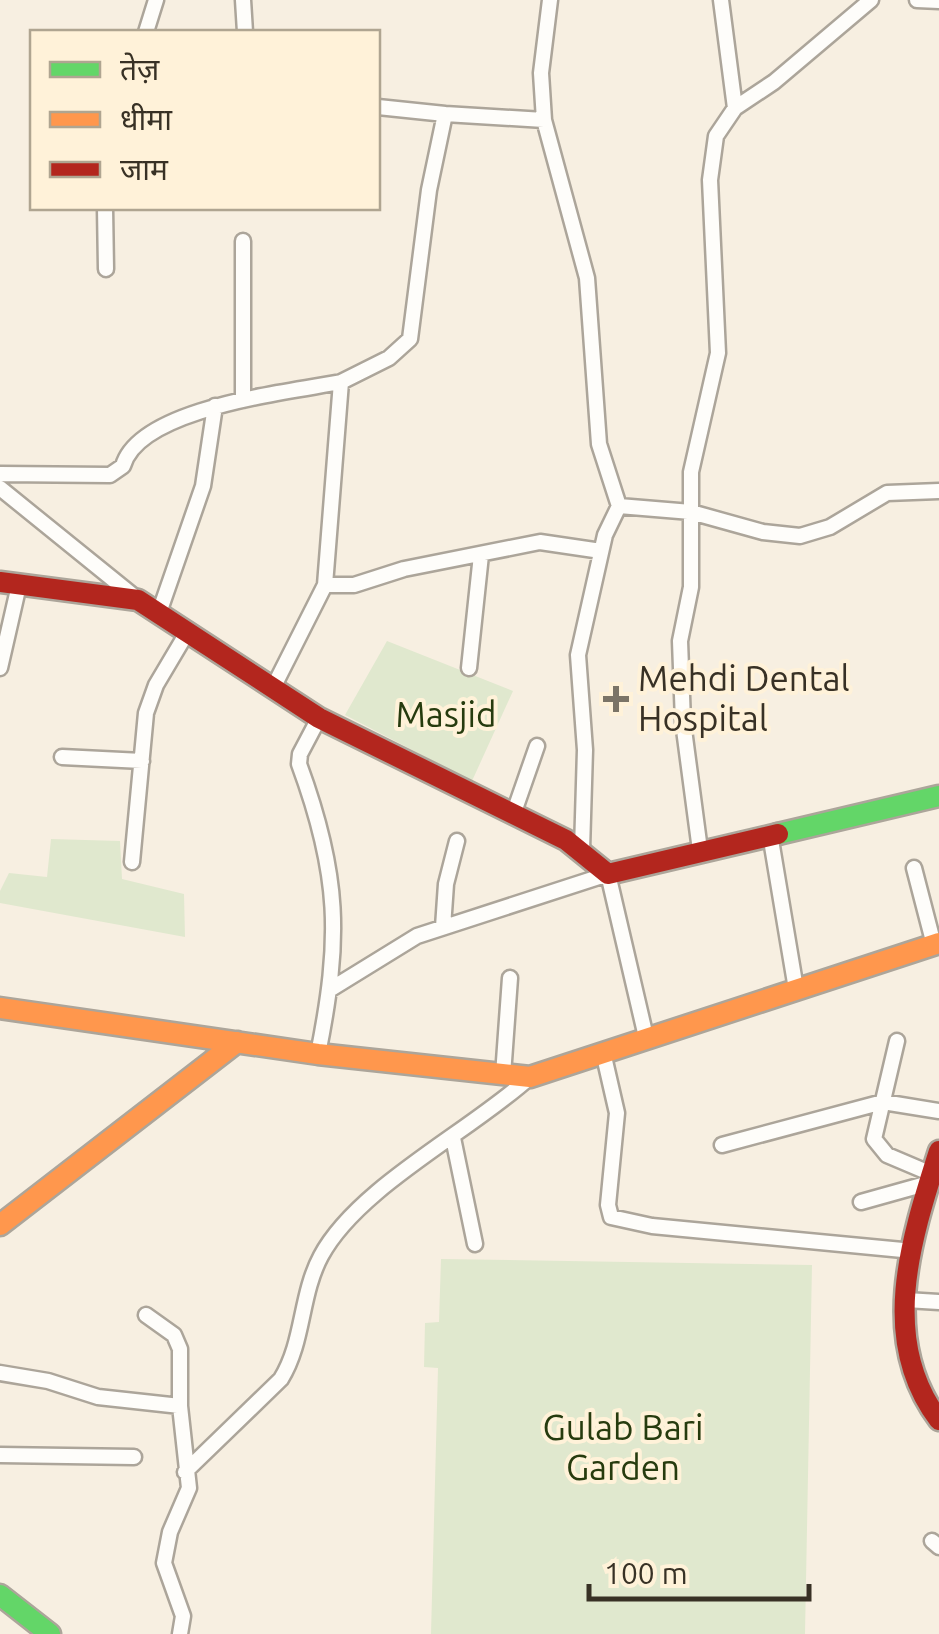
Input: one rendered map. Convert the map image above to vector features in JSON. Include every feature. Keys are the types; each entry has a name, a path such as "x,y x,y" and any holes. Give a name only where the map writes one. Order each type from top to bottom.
{"main road":[{"path":"9,584 138,600 319,718 582,850 608,874 939,796"},
{"path":"0,1008 318,1054 530,1077 936,944"},
{"path":"0,1225 237,1042"},
{"path":"939,1151 913,1251 906,1300 907,1364 927,1408 939,1420"},
{"path":"0,1594 50,1634"}],"street":[{"path":"147,30 156,0"},
{"path":"244,0 245,30"},
{"path":"550,0 541,73 544,120 587,278 600,444 619,506 601,551 578,655 585,750 582,850"},
{"path":"721,0 735,108"},
{"path":"700,850 683,722 680,641 691,588 691,472 718,353 712,158 716,136 735,108 774,82 871,0"},
{"path":"918,0 939,2"},
{"path":"380,107 544,120"},
{"path":"0,474 110,475 124,466 127,454 140,441 215,406 340,382 389,358 410,340 429,190 445,114"},
{"path":"105,210 106,269"},
{"path":"242,240 244,400"},
{"path":"274,686 325,585 340,382"},
{"path":"159,613 203,486 215,406"},
{"path":"0,488 138,600"},
{"path":"619,506 690,512 763,532 810,535 887,493 939,491"},
{"path":"325,585 354,585 404,569 540,542 601,551"},
{"path":"469,668 482,555"},
{"path":"0,668 9,584"},
{"path":"132,862 149,699 188,630"},
{"path":"318,1054 331,989 336,913 333,875 300,764 319,718"},
{"path":"513,814 536,746"},
{"path":"62,756 142,761"},
{"path":"770,834 796,989"},
{"path":"443,928 446,884 458,840"},
{"path":"914,868 936,944"},
{"path":"331,989 395,947 608,874 646,1037"},
{"path":"503,1075 510,978"},
{"path":"897,1041 875,1128 878,1148 933,1178"},
{"path":"603,1052 617,1113 608,1205 611,1217 652,1226 913,1251"},
{"path":"186,1472 280,1379 291,1362 312,1276 334,1237 371,1200 530,1077"},
{"path":"722,1145 883,1102 939,1110"},
{"path":"454,1138 475,1244"},
{"path":"860,1202 933,1178"},
{"path":"906,1300 939,1302"},
{"path":"146,1315 178,1342 188,1497 170,1532 164,1563 183,1616 180,1634"},
{"path":"0,1373 48,1381 98,1398 180,1406"},
{"path":"0,1455 134,1457"}],"green space":[{"name":"Masjid","path":"387,641 513,691 472,781 345,715"},
{"path":"51,839 120,841 122,879 184,894 185,937 0,903 0,891 9,873 47,877"},
{"name":"Gulab Bari Garden","path":"441,1259 812,1265 805,1634 431,1634 438,1368 424,1367 425,1323 439,1322"}],"traffic: fast":[{"path":"778,834 939,796"},
{"path":"0,1595 50,1634"}],"traffic: slow":[{"path":"0,1008 318,1054 530,1077 939,943"},
{"path":"0,1225 237,1042"}],"traffic: jam":[{"path":"0,582 138,600 319,718 566,840 608,874 778,834"},
{"path":"939,1151 911,1254 905,1323 909,1357 920,1389 939,1420"}],"place":[{"name":"Mehdi Dental Hospital","path":"616,699"}]}
